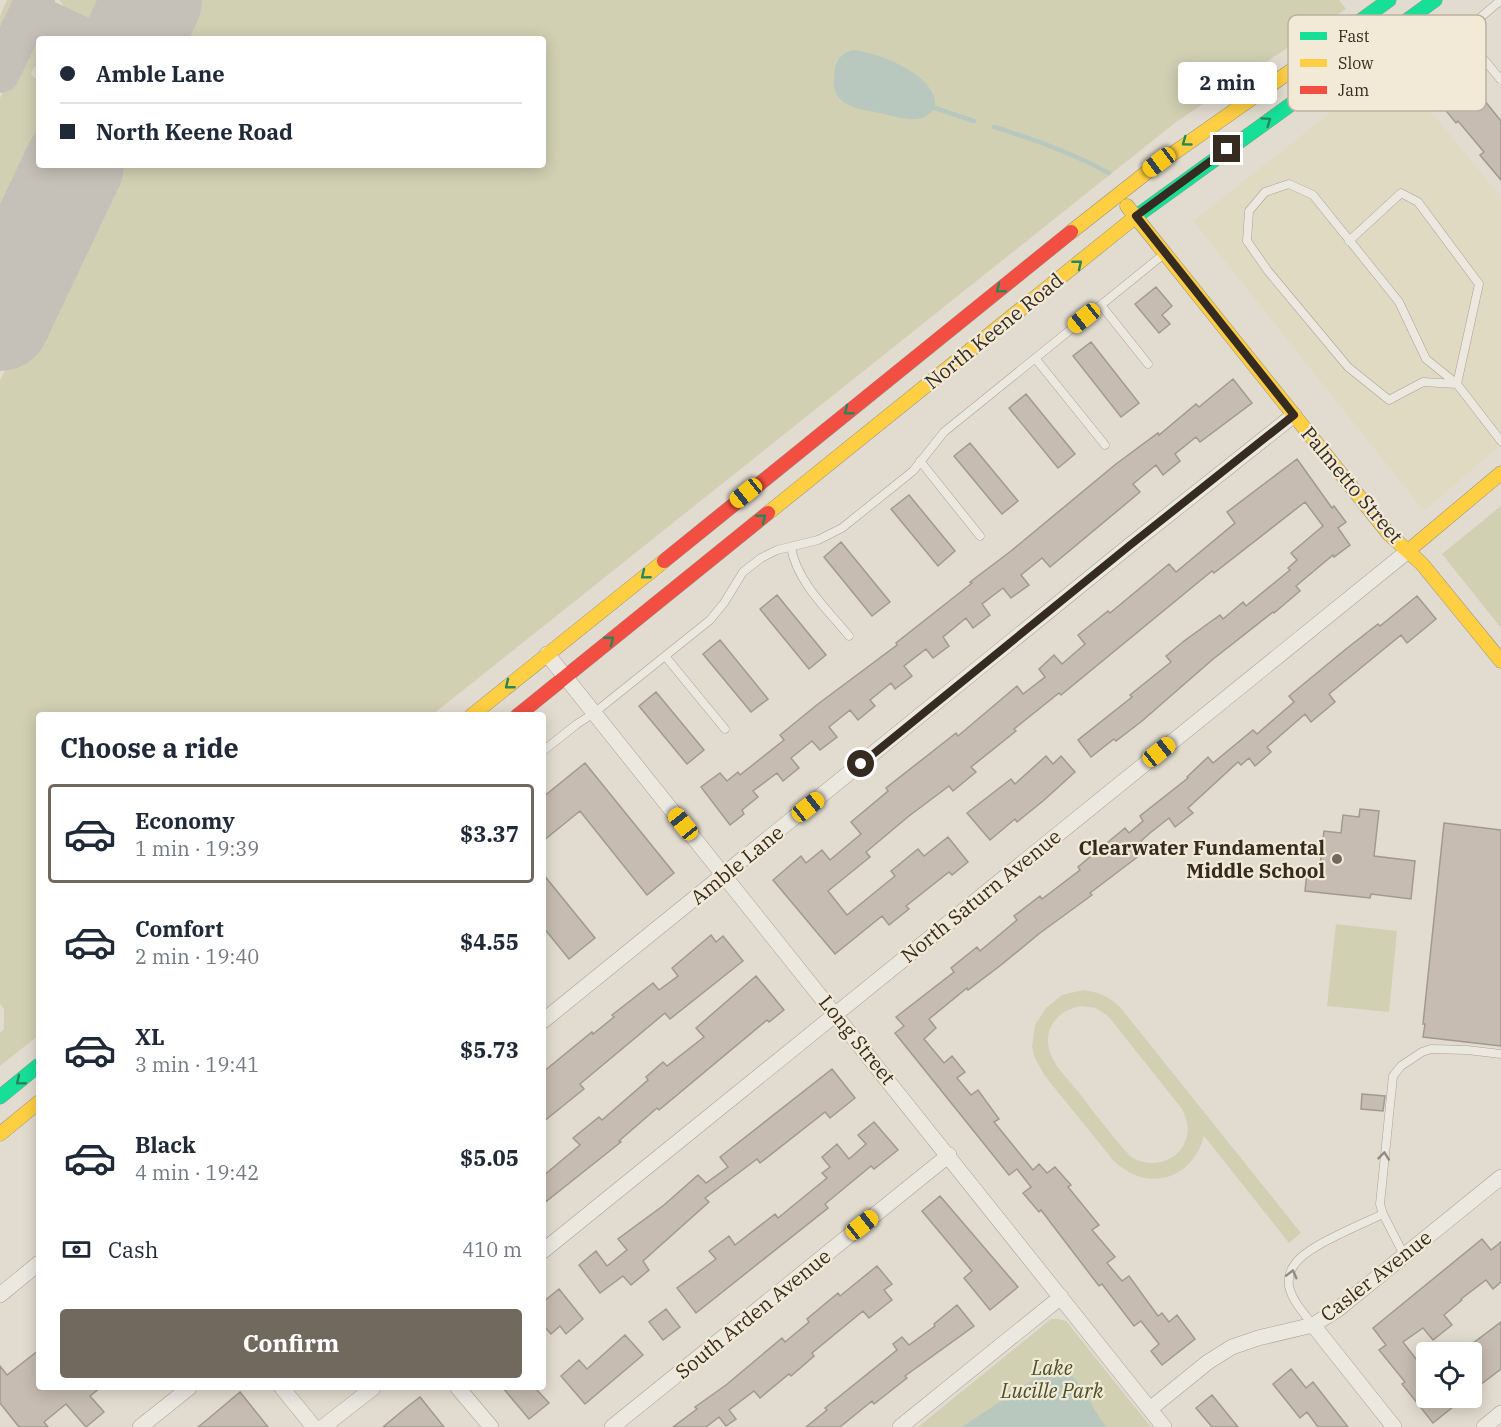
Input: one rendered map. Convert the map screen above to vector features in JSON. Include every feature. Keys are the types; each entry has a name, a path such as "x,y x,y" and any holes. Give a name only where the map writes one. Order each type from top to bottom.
{"main road":[{"name":"North Keene Road","path":"1369,15 1389,0"},
{"name":"North Keene Road","path":"1415,15 1435,0"},
{"name":"North Keene Road","path":"476,712 1118,194 1187,141 1288,72"},
{"name":"North Keene Road","path":"522,712 1136,216 1208,161 1288,106"},
{"name":"Palmetto Street","path":"1118,194 1389,534 1422,564 1501,661"},
{"name":"North Saturn Avenue","path":"1408,551 1501,473"},
{"path":"0,1096 36,1067"},
{"path":"0,1134 36,1104"}],"street":[{"name":"Amble Lane","path":"546,1019 1294,415"},
{"name":"North Saturn Avenue","path":"546,1249 1408,551"},
{"name":"Long Street","path":"547,654 1164,1427"},
{"name":"South Arden Avenue","path":"612,1427 949,1155"},
{"name":"Casler Avenue","path":"1150,1409 1208,1362 1232,1347 1258,1338 1313,1325 1336,1310 1501,1177"},
{"path":"0,1295 36,1265"},
{"path":"900,1427 1061,1297"},
{"path":"1313,1325 1394,1427"},
{"path":"140,1427 186,1390"},
{"path":"284,1390 314,1427"},
{"path":"323,1427 370,1390"},
{"path":"460,1390 491,1427"},
{"path":"1484,1427 1501,1413"}],"lane":[{"path":"1483,15 1501,0"},
{"path":"1486,62 1501,80"},
{"path":"1457,384 1423,382 1389,400 1348,367 1268,271 1247,241 1249,211 1264,192 1289,184 1313,195 1399,302 1426,359 1457,384 1501,441"},
{"path":"1349,241 1401,193 1418,202 1479,284 1457,384"},
{"path":"546,749 710,620 724,603 743,572 761,558 777,550 818,540 842,528 914,471 944,432 1165,253"},
{"path":"1101,305 1148,364"},
{"path":"1035,358 1105,445"},
{"path":"920,461 980,536"},
{"path":"791,548 794,564 801,576 849,636"},
{"path":"665,656 725,729"},
{"path":"1404,1255 1380,1204 1391,1086 1396,1071 1422,1052 1431,1049 1501,1054"},
{"path":"1313,1325 1299,1308 1289,1286 1290,1271 1295,1263 1303,1255 1335,1237 1383,1214"}],"shaded area":[{"path":"853,50 892,61 918,76 934,96 935,108 924,117 912,119 846,104 834,89 835,68 841,56"},
{"path":"1332,111 1431,111 1501,197 1501,445 1424,511 1193,221"},
{"path":"1056,1366 1073,1377 1107,1427 962,1427 1043,1373"}],"green space":[{"path":"7,0 24,0 0,51 0,16"},
{"path":"59,0 123,0 111,14 99,20 87,21 75,17"},
{"path":"179,0 1339,0 1346,9 1337,15 1288,15 1288,48 1176,122 436,712 36,712 36,1037 0,1066 0,1033 4,1029 4,1009 0,1003 0,381 100,168 546,168 546,36 162,36"},
{"path":"36,45 36,67 31,74 36,79 36,168 44,168 0,260 0,98 24,48"},
{"path":"1501,506 1501,628 1442,554"},
{"path":"1336,924 1397,931 1389,1012 1327,1006"},
{"path":"1083,990 1098,993 1116,1003 1301,1233 1289,1243 1204,1136 1198,1151 1189,1163 1179,1172 1166,1177 1153,1179 1139,1176 1113,1160 1044,1075 1034,1056 1032,1046 1035,1025 1046,1008 1062,995","holes":["1082,1006 1096,1008 1108,1016 1182,1109 1187,1122 1187,1135 1176,1154 1167,1160 1155,1163 1143,1162 1130,1156 1052,1057 1048,1035 1054,1021 1066,1011 1074,1008"]},
{"name":"Lake Lucille Park","path":"1051,1319 1066,1321 1151,1427 918,1427"}],"building":[{"path":"1486,102 1501,121 1501,180 1480,155 1484,152 1458,121 1456,123 1446,111 1486,111"},
{"path":"1156,287 1172,306 1162,315 1170,324 1159,333 1135,304"},
{"path":"1091,342 1139,403 1121,417 1073,356"},
{"path":"1233,379 1252,403 1200,442 1196,437 1175,454 1180,461 1163,475 1156,465 1133,484 1140,492 1050,567 1042,558 1021,575 1029,585 1011,598 1003,588 982,604 990,615 973,628 966,618 943,637 949,646 933,658 926,649 904,666 912,676 895,689 891,683 870,700 875,706 858,720 850,710 829,727 837,737 820,750 812,741 791,758 799,768 783,781 777,773 753,791 758,797 742,810 744,814 730,825 701,787 720,773 727,781 738,772 740,775 784,740 780,735 897,645 896,643 1116,464 1158,433 1159,435 1196,404 1199,407"},
{"path":"1026,394 1075,454 1058,468 1009,408"},
{"path":"970,443 1018,501 1002,514 954,456"},
{"path":"1297,459 1332,508 1334,506 1346,522 1338,528 1350,545 1334,557 1333,555 1296,586 1300,591 1274,613 1212,660 1142,721 1091,757 1078,740 1171,662 1166,656 1184,641 1220,615 1223,619 1243,602 1246,606 1290,570 1288,568 1297,560 1291,553 1323,526 1305,502 1214,573 1212,571 1061,695 1059,693 1014,729 1016,731 971,767 976,772 953,791 949,786 866,852 870,857 828,891 847,915 895,876 891,871 918,849 924,856 948,837 968,862 952,875 949,872 906,906 909,909 889,925 882,916 835,954 773,880 801,856 806,863 822,850 830,860 861,834 851,822 888,791 886,788 956,733 958,736 1017,686 1023,694 1045,677 1039,669 1054,655 1062,664 1085,644 1078,635 1108,611 1110,613 1169,564 1176,572 1235,523 1227,512"},
{"path":"909,495 955,551 938,566 891,509"},
{"path":"841,542 890,602 872,616 824,557"},
{"path":"777,595 826,655 809,669 760,609"},
{"path":"1417,596 1436,619 1407,643 1401,635 1329,694 1335,702 1311,722 1305,714 1267,747 1271,752 1255,766 1249,758 1241,765 1238,762 1188,808 1193,813 1175,827 1169,818 1141,841 1148,849 1090,893 1092,895 929,1019 936,1028 924,1039 944,1063 952,1056 965,1072 957,1078 971,1095 978,1090 999,1119 994,1122 1033,1170 1039,1164 1047,1173 1055,1167 1071,1185 1068,1187 1099,1225 1092,1230 1115,1257 1107,1263 1122,1281 1129,1276 1158,1316 1162,1313 1169,1322 1177,1315 1195,1339 1162,1365 1151,1351 1159,1344 1141,1321 1134,1326 1102,1284 1099,1286 1041,1210 1039,1212 1023,1193 1031,1187 1017,1169 1009,1175 895,1033 904,1026 896,1017 954,972 951,968 977,947 980,951 1017,920 1014,916 1040,896 1042,899 1080,870 1078,867 1125,828 1129,833 1143,821 1140,816 1188,778 1208,757 1213,763 1253,730 1257,734 1294,702 1289,696 1378,624 1380,626"},
{"path":"720,640 768,699 751,712 703,654"},
{"path":"656,692 704,750 687,764 639,706"},
{"path":"1046,756 1053,764 1061,756 1075,772 1017,822 1015,819 990,840 967,813 1011,779 1015,784"},
{"path":"585,763 674,873 647,895 580,811 546,839 546,795"},
{"path":"1360,809 1379,811 1374,856 1415,861 1411,899 1371,894 1370,898 1305,891 1307,872 1319,874 1324,831 1341,833 1343,815 1359,817"},
{"path":"1444,823 1501,830 1501,1046 1423,1037"},
{"path":"546,878 595,938 569,959 546,931"},
{"path":"711,935 716,942 723,936 743,961 670,1019 665,1013 580,1084 584,1089 546,1120 546,1070 592,1032 593,1034 614,1017 612,1015 653,983 659,990 678,976 672,968"},
{"path":"756,976 784,1010 769,1022 767,1020 659,1110 657,1108 619,1141 621,1142 546,1202 546,1173 580,1145 573,1138 599,1117 602,1120 648,1080 646,1077 663,1062 667,1066 704,1037 696,1028"},
{"path":"832,1069 855,1098 830,1118 825,1112 760,1163 757,1159 705,1198 709,1202 643,1261 649,1270 631,1285 623,1276 600,1293 579,1265 596,1251 607,1266 627,1250 618,1239 664,1205 698,1175 706,1183 728,1167 720,1157"},
{"path":"1362,1094 1385,1096 1383,1111 1361,1109"},
{"path":"874,1122 898,1150 874,1169 871,1166 825,1204 828,1208 696,1313 677,1288 716,1259 709,1251 729,1236 735,1245 775,1214 778,1218 827,1178 822,1173 830,1167 822,1157 837,1144 849,1159 866,1144 858,1135"},
{"path":"940,1196 1018,1287 990,1310 964,1278 972,1271 922,1211"},
{"path":"1482,1239 1491,1250 1501,1242 1501,1282 1493,1289 1486,1280 1461,1299 1444,1315 1452,1325 1433,1340 1423,1328 1403,1342 1416,1359 1416,1402 1402,1384 1405,1382 1379,1350 1386,1345 1373,1328"},
{"path":"877,1266 892,1284 884,1290 892,1300 869,1318 863,1311 812,1353 814,1356 791,1376 789,1374 760,1398 754,1391 729,1410 736,1419 726,1426 719,1417 706,1427 673,1427 782,1338 785,1342 809,1322 807,1319 838,1293 840,1296"},
{"path":"559,1289 583,1319 566,1334 560,1326 551,1334 546,1328 546,1300"},
{"path":"957,1305 974,1326 905,1376 907,1378 874,1404 872,1401 840,1427 806,1427 827,1410 825,1408 897,1350 893,1344 902,1337 909,1345 935,1326 934,1324"},
{"path":"666,1309 680,1327 663,1340 649,1322"},
{"path":"1501,1322 1501,1369 1482,1383 1482,1342 1475,1342"},
{"path":"625,1335 643,1355 585,1404 561,1376 579,1360 587,1369"},
{"path":"36,1352 36,1390 98,1390 90,1396 104,1412 86,1427 66,1404 44,1422 48,1427 19,1427 0,1403 0,1366 7,1375"},
{"path":"1291,1369 1306,1388 1313,1382 1348,1427 1318,1427 1307,1412 1300,1418 1273,1384"},
{"path":"505,1390 537,1390 549,1403 529,1419"},
{"path":"240,1392 268,1427 198,1427 208,1419"},
{"path":"1212,1395 1238,1427 1212,1427 1196,1408"},
{"path":"420,1397 444,1427 383,1427 407,1407"},
{"path":"1421,1408 1452,1408 1433,1423"}],"waterway":[{"path":"935,108 974,121"},
{"path":"994,127 1053,147 1109,173"}],"taxiway":[{"path":"0,73 35,0"},
{"path":"29,12 81,36"}],"runway":[{"path":"135,36 152,0"},
{"path":"0,321 73,168"}],"traffic: fast":[{"path":"1368,15 1389,0"},
{"path":"1414,15 1435,0"},
{"path":"1134,218 1288,106"},
{"path":"0,1097 36,1067"}],"traffic: slow":[{"path":"1071,232 1151,169 1288,73"},
{"path":"1127,206 1389,534 1422,564 1501,661"},
{"path":"768,513 1134,218"},
{"path":"1408,551 1501,473"},
{"path":"476,712 664,561"},
{"path":"0,1134 36,1104"}],"traffic: jam":[{"path":"664,561 1071,232"},
{"path":"522,712 768,513"}],"place":[{"name":"Clearwater Fundamental Middle School","path":"1337,859"}],"route":[{"path":"861,764 1294,415 1136,216 1227,149"}]}
